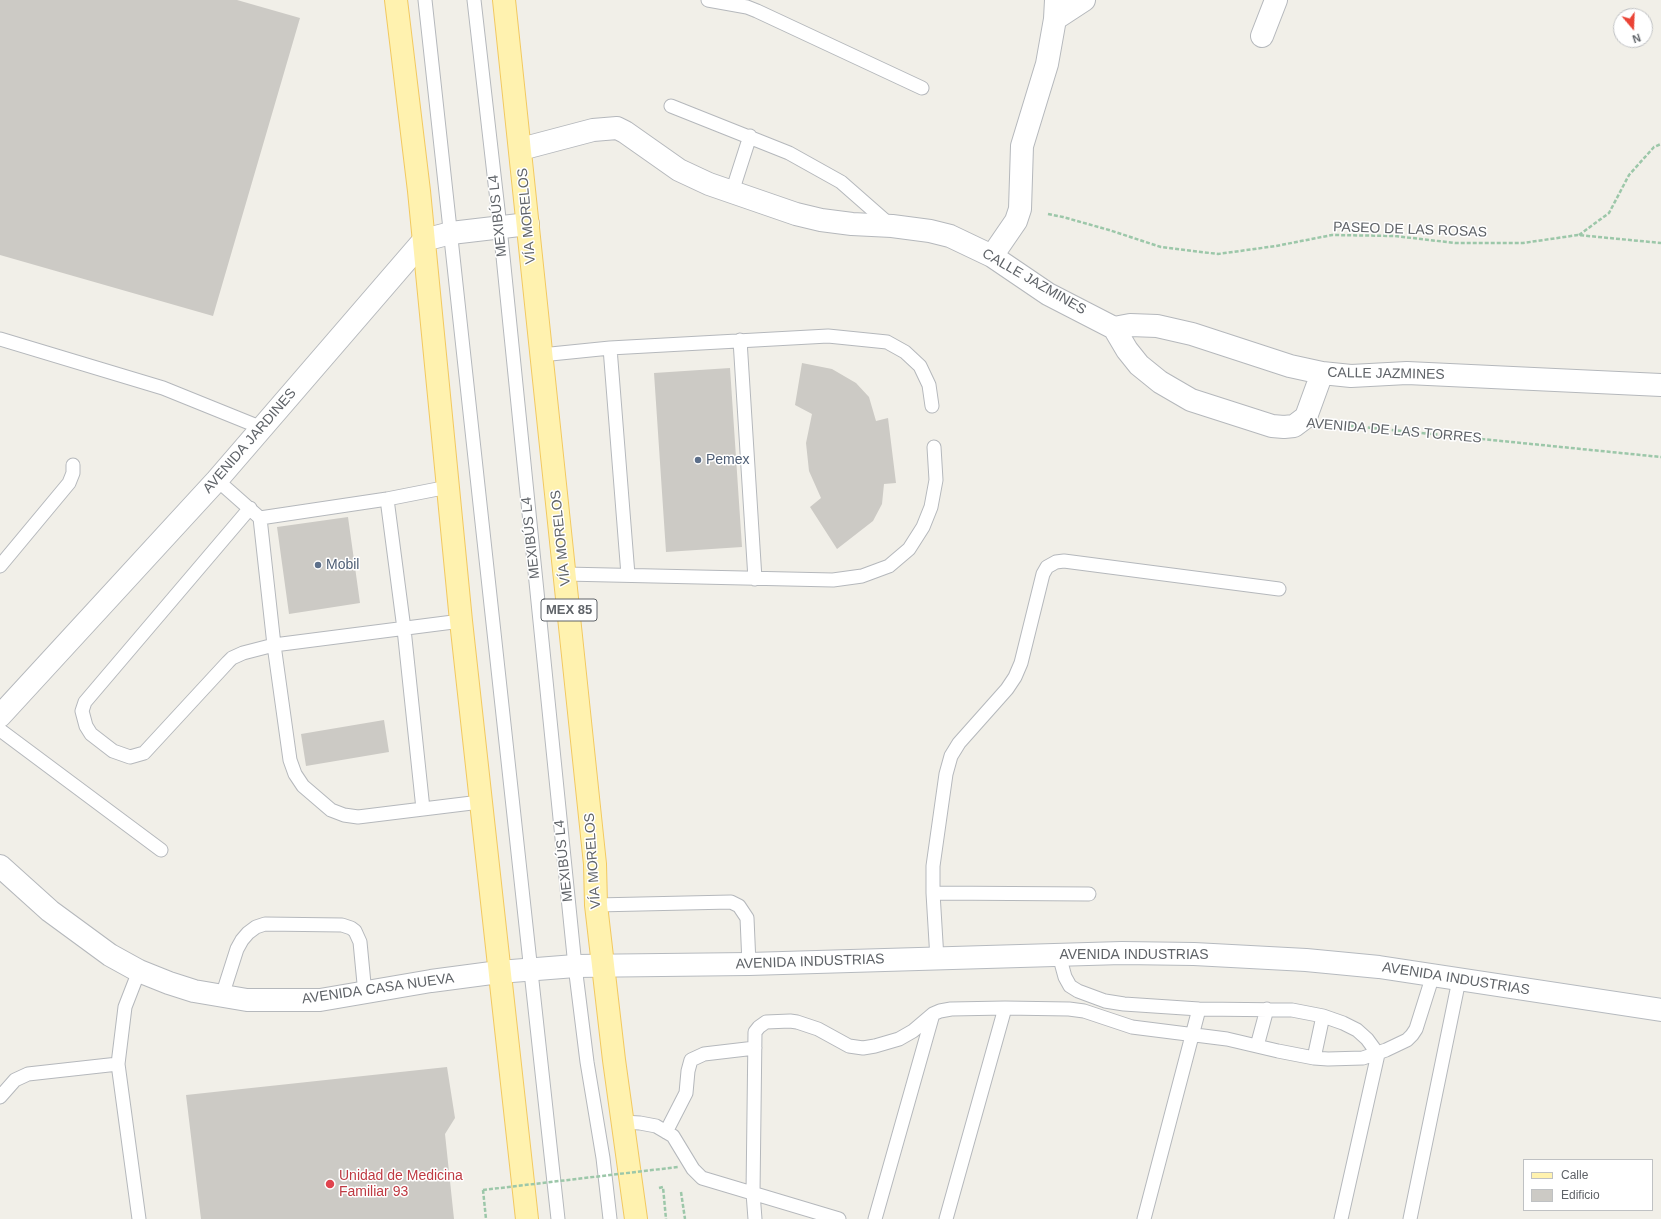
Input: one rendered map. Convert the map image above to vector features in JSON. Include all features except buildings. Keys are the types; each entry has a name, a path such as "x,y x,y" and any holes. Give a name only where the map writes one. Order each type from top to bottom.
{"main road":[{"path":"396,0 424,240 480,802 527,1219"},
{"name":"VÍA MORELOS","path":"504,0 595,864 596,905 622,1122 636,1219"}],"street":[{"path":"992,256 1016,221 1020,209 1022,146 1047,64 1056,9 1084,0"},
{"path":"1262,36 1276,0"},
{"name":"CALLE JAZMINES","path":"520,149 593,130 617,128 679,170 732,192 796,214 821,220 852,224 892,226 930,231 950,236 992,256 1048,294 1114,328 1130,325 1157,326 1192,334 1290,366 1322,373 1351,376 1407,373 1661,385"},
{"path":"424,240 451,233 528,224"},
{"name":"AVENIDA JARDINES","path":"0,716 217,480 424,240"},
{"name":"AVENIDA DE LAS TORRES","path":"1114,328 1127,350 1139,365 1160,382 1191,400 1272,426 1284,428 1294,426 1302,421"},
{"path":"1302,421 1310,409 1322,373"},
{"name":"AVENIDA CASA NUEVA","path":"0,866 26,891 75,931 110,955 139,971 169,983 194,991 222,996 247,1000 320,1000 365,994 431,981 499,972 575,966 603,966"},
{"name":"AVENIDA INDUSTRIAS","path":"603,966 749,964 1059,955 1194,954 1306,960 1379,967 1661,1010"}],"lane":[{"path":"425,0 558,1219"},
{"name":"MEXIBÚS L4","path":"474,0 500,227 575,966 587,1062 603,1158 610,1219"},
{"path":"708,0 748,7 922,88"},
{"path":"671,106 750,136 789,153 841,182 892,226"},
{"path":"732,192 750,136"},
{"path":"541,355 610,348 828,336 887,342 905,352 920,366 929,385 932,406"},
{"path":"0,339 163,388 262,428"},
{"path":"740,340 755,579"},
{"path":"610,348 628,575"},
{"path":"565,574 833,580 862,576 888,566 909,549 923,527 931,507 936,480 934,447"},
{"path":"0,566 69,483 73,473 73,465"},
{"path":"217,480 260,518 274,645 290,760 295,774 303,786 331,810 344,815 358,816 480,802"},
{"path":"260,518 387,499 448,488"},
{"path":"387,499 404,629 423,809"},
{"path":"250,508 85,702 82,711 86,726 91,734 113,751 123,756 138,756 150,749 232,658 243,652 274,645 461,621"},
{"path":"937,959 933,866 946,774 951,756 959,743 1007,689 1015,677 1021,663 1043,574 1047,568 1056,562 1064,560 1279,589"},
{"path":"0,730 161,850"},
{"path":"933,893 1089,894"},
{"path":"596,905 731,902 739,906 747,918 749,964"},
{"path":"222,996 242,940 252,930 265,924 342,925 351,928 358,936 360,942 365,994"},
{"path":"1059,955 1065,976 1070,986 1078,991 1113,1003 1200,1009 1292,1010 1323,1016 1357,1030 1370,1043 1378,1054 1341,1219"},
{"path":"139,971 126,1007 118,1064 139,1219"},
{"path":"755,1219 753,1193 755,1032 766,1022 797,1022 818,1029 849,1046 863,1048 899,1039 913,1031 933,1014 950,1009 1070,1009 1084,1011 1132,1027 1227,1039 1278,1052 1328,1059 1363,1058 1378,1054 1407,1040 1412,1035 1416,1029 1433,975"},
{"path":"1410,1219 1459,980"},
{"path":"946,1219 1004,1008"},
{"path":"1144,1219 1192,1034 1200,1009"},
{"path":"1257,1046 1267,1009"},
{"path":"875,1219 933,1014"},
{"path":"1314,1058 1323,1016"},
{"path":"666,1132 686,1094 688,1071 691,1060 704,1054 755,1048"},
{"path":"0,1097 15,1080 28,1074 118,1064"},
{"path":"622,1122 656,1126 673,1136 697,1175 702,1178 839,1219"}],"path":[{"path":"1578,235 1609,213 1629,175 1654,147 1661,144"},
{"name":"PASEO DE LAS ROSAS","path":"1020,209 1063,217 1161,247 1218,254 1276,246 1332,235 1395,236 1455,244 1524,243 1578,235 1661,243"},
{"name":"AVENIDA DE LAS TORRES","path":"1302,421 1661,457"},
{"path":"486,1219 483,1190 678,1167"},
{"path":"663,1188 666,1219"}],"place":[{"name":"Pemex","path":"698,460"},
{"name":"Mobil","path":"318,565"},
{"name":"Unidad de Medicina Familiar 93","path":"330,1184"}]}
